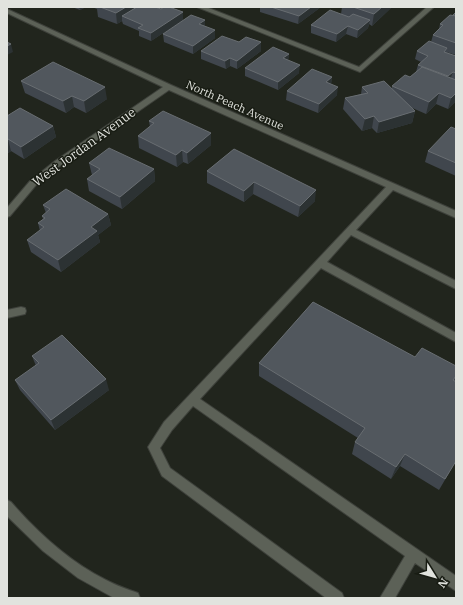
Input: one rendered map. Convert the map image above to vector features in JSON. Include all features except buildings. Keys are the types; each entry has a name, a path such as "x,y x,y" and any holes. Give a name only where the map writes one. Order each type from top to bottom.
{"street":[{"path":"200,7 360,70 431,7"},
{"name":"North Peach Avenue","path":"7,11 168,87 456,215"},
{"name":"West Jordan Avenue","path":"7,214 18,199 33,183 58,163 168,87"},
{"path":"337,598 166,472 154,447 168,426 391,187"},
{"path":"7,196 18,199"},
{"path":"351,231 456,285"},
{"path":"320,263 456,338"},
{"path":"7,314 21,311"},
{"path":"193,400 456,584"},
{"path":"7,506 18,521 82,575 133,598"},
{"path":"387,598 413,554"}]}
